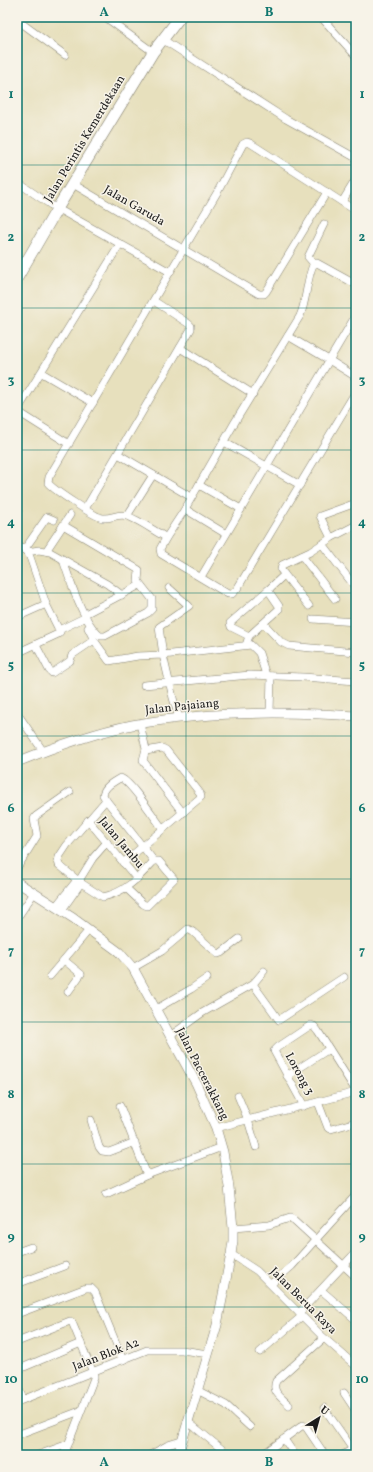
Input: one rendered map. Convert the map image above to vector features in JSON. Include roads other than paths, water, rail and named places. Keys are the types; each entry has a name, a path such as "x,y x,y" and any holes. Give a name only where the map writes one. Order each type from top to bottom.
{"highway":[{"name":"Jalan Perintis Kemerdekaan","path":"17,278 57,209 153,52 163,37 180,17"}],"main road":[{"name":"Jalan Pajaiang","path":"17,762 43,751 106,731 179,718 302,712 356,716"},
{"name":"Jalan Paccerakkang","path":"17,882 59,908 119,952 133,968 196,1083 216,1128 222,1147 229,1187 233,1241 217,1326 187,1420 178,1455"}],"street":[{"path":"105,17 153,52"},
{"path":"320,17 356,56"},
{"path":"20,21 64,55"},
{"path":"163,37 288,116 356,154"},
{"path":"163,37 286,119 356,158"},
{"path":"166,538 127,516 120,515 103,518 85,509 48,484 49,477 154,301 245,143 250,143 356,211"},
{"path":"342,202 356,179"},
{"path":"17,182 57,209 170,272"},
{"name":"Jalan Garuda","path":"73,184 184,248 259,294 264,294 327,192"},
{"path":"324,224 308,257 314,264 317,264 356,284"},
{"path":"69,444 18,411 120,244"},
{"path":"314,264 307,280 301,312 185,509 166,538 160,552 228,594 235,593 356,391"},
{"path":"85,509 191,329 191,325 154,301"},
{"path":"201,577 356,315"},
{"path":"288,336 356,377"},
{"path":"180,348 253,394"},
{"path":"42,373 93,403"},
{"path":"224,442 300,485"},
{"path":"118,454 191,497"},
{"path":"127,516 153,475"},
{"path":"199,485 241,509"},
{"path":"331,538 320,516 356,503"},
{"path":"185,509 226,534"},
{"path":"46,551 70,515"},
{"path":"25,551 47,517 54,520"},
{"path":"63,525 139,570 138,579 140,585 152,599 152,609 148,613 102,636 95,631 85,617"},
{"path":"309,606 281,570 282,565 302,556 331,538 355,528"},
{"path":"322,544 356,588"},
{"path":"17,545 25,551 32,562 37,581 59,632"},
{"path":"25,551 46,551 107,584 122,594"},
{"path":"302,556 334,599"},
{"path":"63,560 94,640 109,661 138,656 163,655 246,645 252,646 259,653 269,675 270,713"},
{"path":"249,636 232,627 230,624 284,574"},
{"path":"17,653 36,645 140,585"},
{"path":"169,588 189,606 159,627 163,655 179,718"},
{"path":"246,645 249,636 277,612 280,607 268,590"},
{"path":"17,618 46,604"},
{"path":"313,619 356,622"},
{"path":"264,624 281,642 289,646 356,652"},
{"path":"36,645 52,673 70,661 71,656 94,640"},
{"path":"144,685 269,675 356,681"},
{"path":"17,713 43,751"},
{"path":"140,724 146,751 143,760 183,813"},
{"path":"123,863 200,799 201,796 166,750 162,748 146,751"},
{"path":"126,888 145,905 150,904 174,880 159,861 154,861 106,800 103,795 104,792 117,780 122,778 127,782 163,829"},
{"path":"17,868 37,836 34,819 36,816 70,792"},
{"path":"106,800 67,845 59,857 59,865 100,897 105,897 126,888 154,861"},
{"name":"Jalan Jambu","path":"88,820 137,879"},
{"path":"59,908 79,881 93,858 107,842"},
{"path":"17,918 34,893"},
{"path":"133,968 162,951 188,929 190,929 218,954 239,939"},
{"path":"50,976 89,930"},
{"path":"64,960 81,974 68,992"},
{"path":"170,1036 202,1013 253,984 264,972"},
{"path":"253,984 279,1020 344,977"},
{"path":"156,1009 207,978"},
{"name":"Lorong 3","path":"304,1106 274,1051 312,1025 318,1031 329,1049"},
{"path":"216,1128 356,1092 329,1049 287,1076"},
{"path":"238,1096 248,1120 256,1147"},
{"path":"318,1102 328,1128 331,1129 356,1122"},
{"path":"120,1106 147,1175"},
{"path":"91,1120 102,1151 109,1152 135,1142"},
{"path":"106,1194 147,1175 222,1147"},
{"path":"271,1284 292,1266 356,1195"},
{"path":"233,1228 269,1224 290,1218 356,1277"},
{"path":"17,1252 31,1247"},
{"path":"260,1352 300,1314 356,1252"},
{"name":"Jalan Berua Raya","path":"231,1254 257,1271 324,1338 356,1366"},
{"path":"17,1284 65,1266"},
{"path":"17,1314 86,1288 91,1288 95,1292 124,1360"},
{"path":"321,1290 356,1320"},
{"path":"17,1342 70,1321 72,1322 93,1372 94,1378 64,1455"},
{"path":"289,1405 276,1391 274,1386 276,1381 324,1338"},
{"path":"17,1370 81,1344"},
{"name":"Jalan Blok A2","path":"20,1401 151,1350 182,1350 208,1354"},
{"path":"17,1385 20,1401"},
{"path":"197,1390 226,1405 250,1427"},
{"path":"344,1393 356,1411"},
{"path":"324,1408 355,1450 343,1455"},
{"path":"17,1435 80,1411"},
{"path":"187,1420 229,1455"},
{"path":"263,1454 302,1426 305,1426 325,1455"},
{"path":"284,1439 295,1455"},
{"path":"150,1455 172,1443 181,1441"},
{"path":"38,1455 68,1444"}]}
